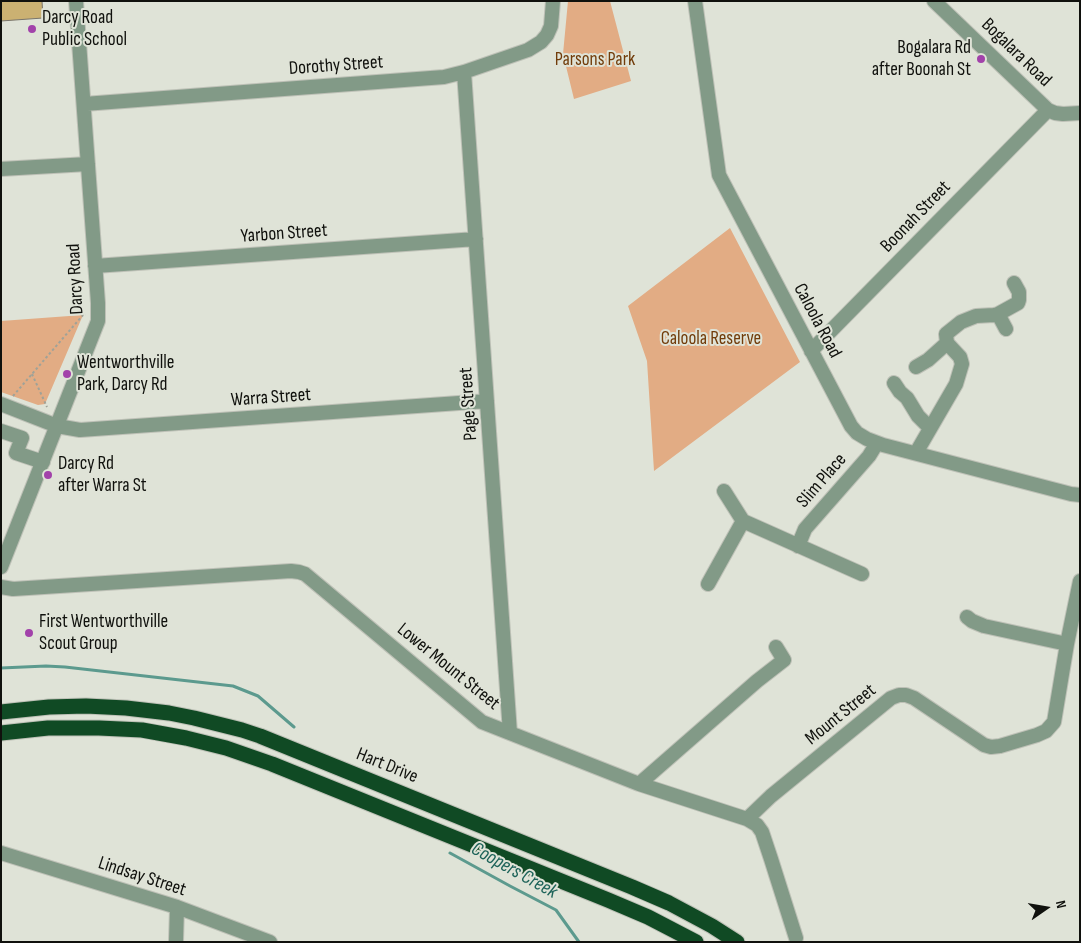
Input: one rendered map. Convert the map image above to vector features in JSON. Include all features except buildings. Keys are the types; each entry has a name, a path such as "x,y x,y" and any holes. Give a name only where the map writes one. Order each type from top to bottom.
{"highway":[{"name":"Hart Drive","path":"1,712 49,707 126,708 169,713 242,730 632,887 669,903 737,942"},
{"path":"1,733 48,728 134,730 186,738 226,748 272,764 608,900 648,917 696,942"}],"street":[{"name":"Darcy Road","path":"1,567 7,538 43,462 98,321 76,1"},
{"name":"Dorothy Street","path":"84,104 444,78 528,50 541,42 547,35 550,26 553,1"},
{"name":"Caloola Road","path":"695,1 719,176 851,426 857,433 877,443 1080,495"},
{"name":"Bogalara Road","path":"934,1 1048,110 1063,114 1080,113"},
{"name":"Page Street","path":"464,72 510,733"},
{"name":"Boonah Street","path":"811,351 1048,110"},
{"path":"1,169 88,164"},
{"name":"Yarbon Street","path":"95,266 476,239"},
{"path":"916,453 956,384 961,371 960,357 947,343 946,334 961,322 976,316 998,314 1018,303 1020,300 1019,292 1014,283"},
{"path":"998,314 1006,329"},
{"path":"916,367 928,360 947,343"},
{"path":"894,383 907,398 918,416 930,428"},
{"name":"Warra Street","path":"6,402 57,426 80,430 487,401"},
{"path":"1,430 22,438 16,453 43,462"},
{"name":"Slim Place","path":"798,546 805,529 869,456 877,443"},
{"path":"724,491 744,521 862,574"},
{"path":"708,584 744,521"},
{"name":"Lower Mount Street","path":"1,587 14,589 291,571 306,574 482,722 640,784 747,819 757,825 762,832 796,938"},
{"name":"Mount Street","path":"747,819 771,796 891,698 899,695 914,698 984,745 991,747 1000,746 1046,731 1054,722 1080,581"},
{"path":"967,617 984,626 1067,644"},
{"path":"640,784 784,660 776,647"},
{"name":"Lindsay Street","path":"1,853 177,908 270,942"},
{"path":"176,942 177,908"}],"path":[{"path":"6,402 83,315 86,315"},
{"path":"32,374 47,407"}],"green space":[{"name":"Parsons Park","path":"568,1 610,1 631,81 574,99 563,54"},
{"name":"Caloola Reserve","path":"730,228 800,362 654,471 647,361 628,306"},
{"path":"83,315 45,404 38,405 1,392 1,321"}],"waterway":[{"name":"Coopers Creek","path":"1,668 65,667 233,686 258,696 294,727"},
{"name":"Coopers Creek","path":"450,853 556,910 579,942"}],"place":[{"name":"Darcy Road Public School","path":"32,29"},
{"name":"Bogalara Rd after Boonah St","path":"981,59"},
{"name":"Wentworthville Park, Darcy Rd","path":"67,374"},
{"name":"Darcy Rd after Warra St","path":"48,475"},
{"name":"First Wentworthville Scout Group","path":"29,633"}]}
